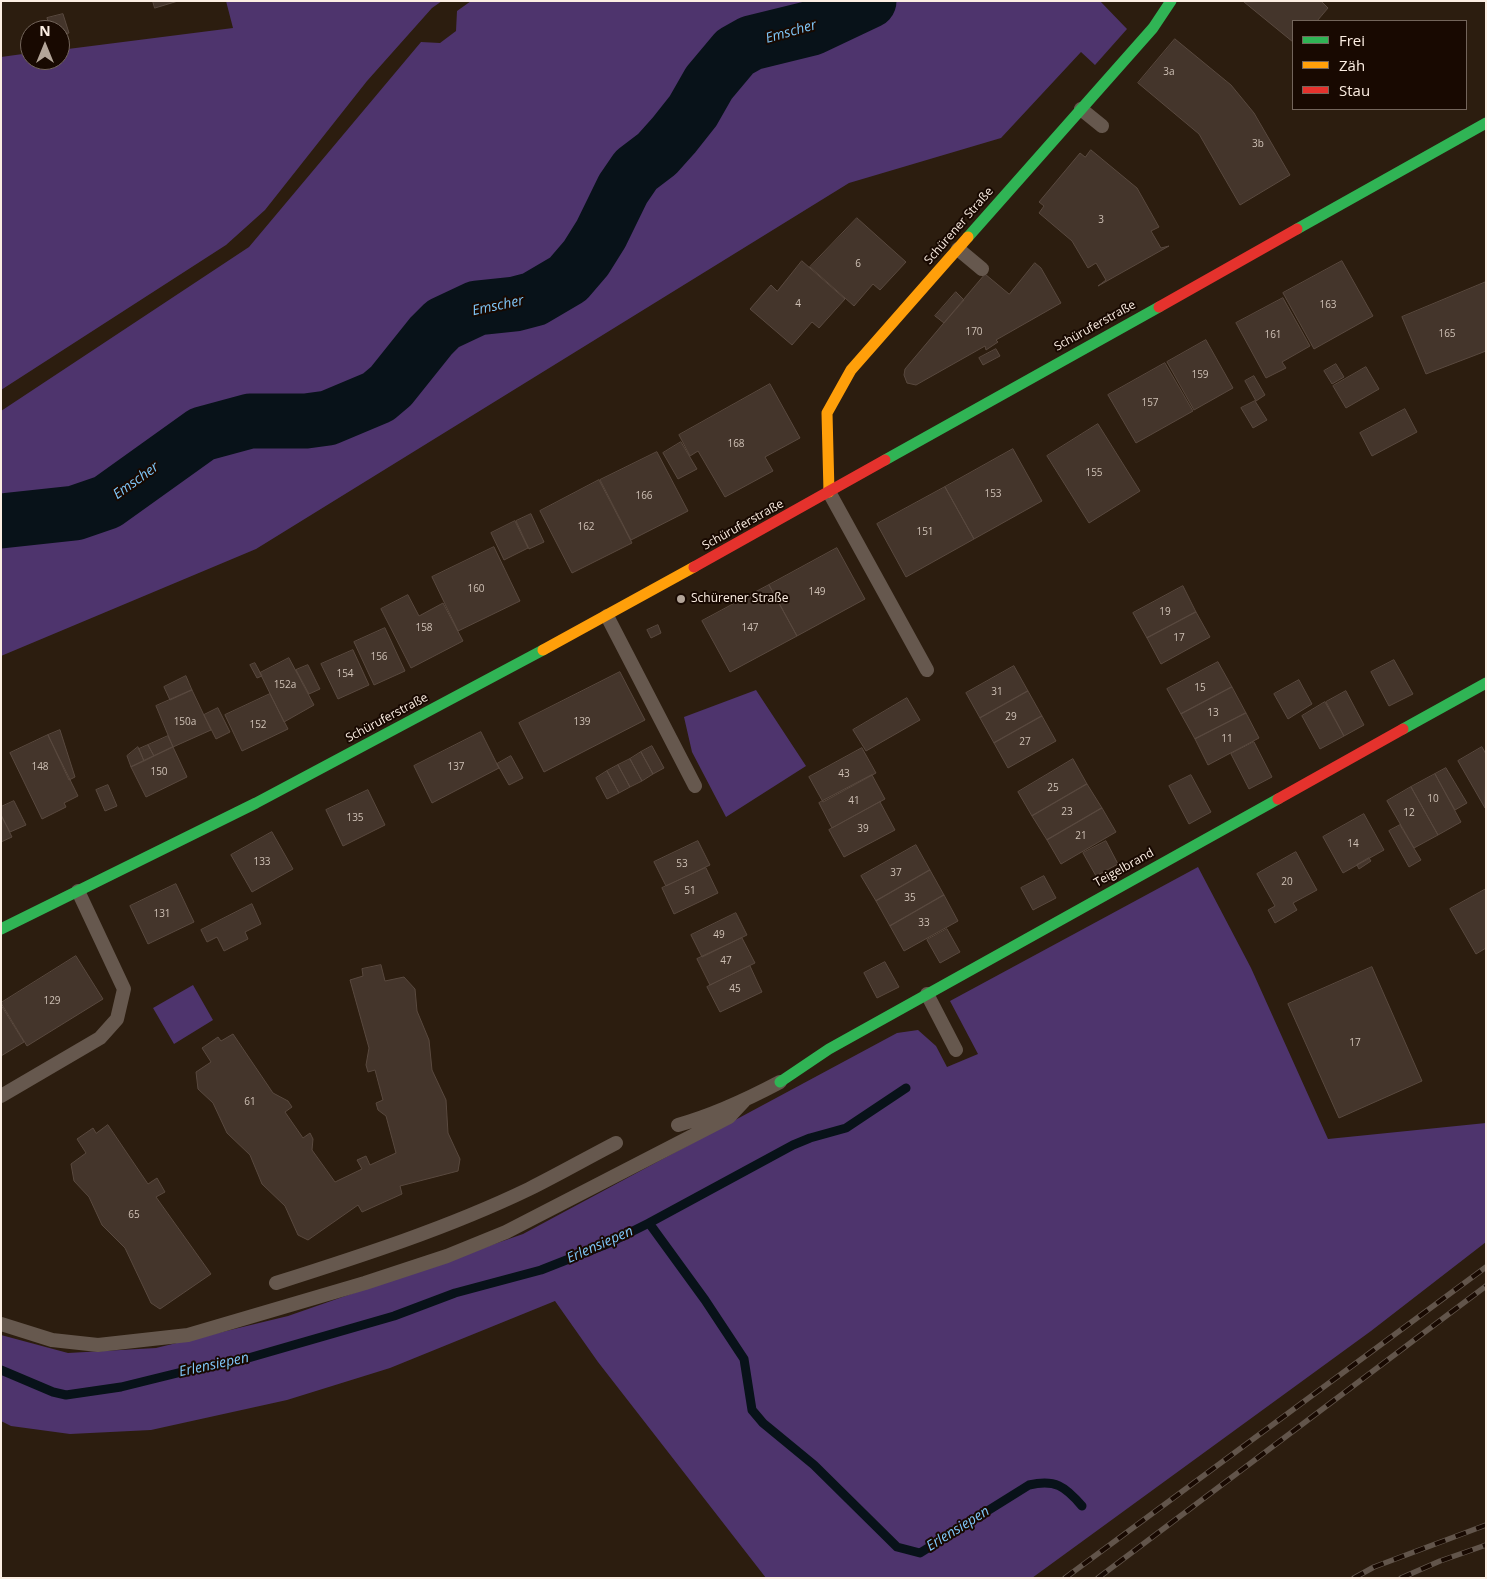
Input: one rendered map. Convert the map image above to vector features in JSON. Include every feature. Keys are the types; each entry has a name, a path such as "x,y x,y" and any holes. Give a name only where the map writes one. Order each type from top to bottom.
{"main road":[{"name":"Schürener Straße","path":"829,492 827,413 851,370 1153,28 1171,1"},
{"name":"Schüruferstraße","path":"1,929 256,803 607,616 1486,123"},
{"name":"Teigelbrand","path":"780,1082 829,1049 1486,683"}],"lane":[{"path":"1081,109 1102,126"},
{"path":"958,248 982,269"},
{"path":"829,492 927,670"},
{"path":"607,616 695,786"},
{"path":"1,1096 100,1038 117,1019 124,989 78,891"},
{"path":"927,994 956,1050"},
{"path":"678,1126 708,1117 780,1082"},
{"path":"1,1324 52,1340 98,1345 188,1335 281,1308 447,1256 506,1232 729,1117 744,1101"},
{"path":"276,1282 401,1242 494,1204 528,1189 616,1143"}],"shaded area":[{"path":"226,1 442,1 432,8 367,81 265,210 226,245 1,390 1,57 20,54 20,70 70,70 70,49 233,28"},
{"path":"471,1 1100,1 1127,29 1095,65 1081,52 1001,138 849,183 256,549 1,656 1,411 249,247 421,42 440,43 456,31 457,11"},
{"path":"756,690 806,766 726,817 692,752 684,717"},
{"path":"1198,867 1251,968 1328,1139 1486,1123 1486,1242 1371,1331 1032,1578 766,1578 598,1362 555,1301 390,1368 287,1400 151,1430 70,1434 11,1426 1,1421 1,1335 68,1353 156,1348 288,1316 523,1234 897,1033 918,1030 936,1046 947,1067 978,1054 950,1001"},
{"path":"193,985 213,1020 174,1044 153,1008"}],"building":[{"path":"153,1 178,1 155,8"},
{"path":"1321,1 1328,8 1318,20 1292,20 1292,41 1244,2"},
{"path":"63,14 65,20 48,20 47,18"},
{"path":"1175,39 1231,85 1254,113 1290,175 1240,205 1199,134 1138,83"},
{"path":"1091,150 1137,188 1159,227 1151,231 1161,248 1169,246 1098,286 1106,280 1096,263 1088,268 1072,241 1039,213 1044,206 1039,202 1080,153 1085,157"},
{"path":"857,218 906,262 880,290 873,284 854,306 810,267"},
{"path":"802,261 845,299 819,328 812,322 792,345 750,309 771,285 777,291"},
{"path":"1342,261 1373,316 1314,349 1283,293"},
{"path":"1035,263 1041,268 1061,303 996,340 998,342 986,350 985,346 916,385 907,383 904,375 905,369 985,274 1009,294"},
{"path":"1486,282 1486,351 1426,374 1402,317"},
{"path":"956,292 964,300 944,323 935,316"},
{"path":"1283,298 1310,346 1282,362 1286,368 1266,378 1236,323"},
{"path":"1206,340 1233,388 1194,410 1167,362"},
{"path":"996,349 1000,356 983,365 979,358"},
{"path":"1165,363 1193,411 1136,443 1108,395"},
{"path":"1336,364 1344,377 1332,384 1324,371"},
{"path":"1366,367 1379,389 1346,408 1333,386"},
{"path":"1254,376 1265,395 1256,401 1245,381"},
{"path":"770,384 800,438 765,457 773,471 725,497 698,451 690,456 679,435"},
{"path":"1255,401 1267,420 1253,428 1241,408"},
{"path":"1405,409 1417,432 1372,456 1360,433"},
{"path":"1098,424 1140,491 1089,523 1047,456"},
{"path":"681,442 697,469 678,479 663,453"},
{"path":"1013,449 1042,501 974,539 945,487"},
{"path":"657,452 688,511 631,540 600,480"},
{"path":"599,480 632,543 572,573 540,511"},
{"path":"945,487 974,539 906,577 877,524"},
{"path":"531,514 544,542 529,549 516,521"},
{"path":"515,521 528,548 504,560 491,533"},
{"path":"494,547 520,601 458,631 432,577"},
{"path":"837,548 865,599 797,636 769,585"},
{"path":"769,585 797,636 730,672 702,621"},
{"path":"1183,586 1196,612 1147,638 1133,613"},
{"path":"408,595 419,616 443,603 463,641 411,668 381,609"},
{"path":"1196,612 1210,637 1161,664 1147,638"},
{"path":"658,625 661,633 651,638 647,630"},
{"path":"385,628 405,671 374,685 354,642"},
{"path":"353,650 369,685 338,699 321,664"},
{"path":"289,658 314,705 284,722 260,673"},
{"path":"1394,660 1413,694 1389,706 1371,672"},
{"path":"1218,662 1232,687 1181,714 1167,689"},
{"path":"255,663 262,676 257,678 250,665"},
{"path":"308,665 320,689 309,694 296,670"},
{"path":"1014,666 1028,691 980,718 966,693"},
{"path":"620,672 645,720 544,772 519,723"},
{"path":"186,676 192,690 170,700 164,687"},
{"path":"1299,680 1312,704 1288,719 1274,694"},
{"path":"1232,687 1246,713 1195,739 1181,714"},
{"path":"192,690 211,730 173,747 156,706"},
{"path":"1028,691 1042,716 994,743 980,718"},
{"path":"1346,691 1364,725 1344,736 1326,702"},
{"path":"270,694 288,729 242,751 225,715"},
{"path":"907,698 920,720 866,751 853,730"},
{"path":"1325,702 1344,736 1320,749 1302,716"},
{"path":"218,708 230,732 216,739 204,715"},
{"path":"1246,713 1259,738 1208,765 1195,739"},
{"path":"1042,716 1056,741 1008,768 994,743"},
{"path":"60,730 75,777 69,780 48,735"},
{"path":"481,732 499,768 432,803 414,766"},
{"path":"48,735 78,796 64,803 66,807 42,819 10,753"},
{"path":"168,736 173,747 154,756 148,745"},
{"path":"1254,742 1272,777 1249,789 1231,754"},
{"path":"148,745 154,756 144,761 139,749"},
{"path":"652,746 664,768 653,774 641,752"},
{"path":"138,747 144,761 131,767 127,756"},
{"path":"173,747 187,777 146,797 131,767"},
{"path":"1482,747 1486,754 1485,808 1458,761"},
{"path":"862,748 876,773 823,802 809,777"},
{"path":"641,752 653,774 642,781 630,759"},
{"path":"511,756 523,778 509,785 497,764"},
{"path":"630,759 642,781 630,787 618,765"},
{"path":"1073,759 1087,784 1032,816 1018,792"},
{"path":"618,765 630,787 619,793 607,771"},
{"path":"1446,768 1467,803 1455,810 1435,774"},
{"path":"607,771 619,793 607,799 596,778"},
{"path":"1435,774 1461,822 1438,835 1411,787"},
{"path":"872,775 885,799 832,828 819,803"},
{"path":"1191,775 1211,812 1189,824 1169,786"},
{"path":"1087,784 1102,808 1047,840 1032,816"},
{"path":"108,785 117,806 105,811 96,790"},
{"path":"1411,787 1438,835 1414,848 1387,801"},
{"path":"368,790 385,825 343,846 326,810"},
{"path":"14,801 26,825 10,832 1,815 1,807"},
{"path":"880,802 895,830 844,857 829,830"},
{"path":"1102,808 1116,832 1061,864 1047,840"},
{"path":"1364,814 1384,850 1343,873 1323,837"},
{"path":"1,815 12,837 1,842"},
{"path":"1400,825 1421,860 1409,867 1389,831"},
{"path":"272,832 293,869 252,892 231,855"},
{"path":"698,841 710,865 666,886 654,862"},
{"path":"1106,841 1118,864 1096,876 1083,853"},
{"path":"916,845 930,870 876,901 861,876"},
{"path":"1296,852 1317,890 1293,903 1297,910 1275,923 1268,910 1275,906 1257,874"},
{"path":"1369,858 1371,861 1359,869 1357,865"},
{"path":"706,868 718,893 674,914 662,888"},
{"path":"930,870 944,895 890,926 876,901"},
{"path":"1044,876 1056,898 1033,910 1021,888"},
{"path":"176,884 194,922 148,944 130,906"},
{"path":"1486,889 1486,948 1476,954 1450,909"},
{"path":"944,895 958,921 904,951 890,926"},
{"path":"252,904 261,924 245,932 248,939 224,951 217,937 207,942 201,930"},
{"path":"736,913 747,935 702,957 691,935"},
{"path":"947,929 960,952 940,963 927,940"},
{"path":"742,938 755,963 710,985 697,959"},
{"path":"76,956 103,999 27,1046 1,1003"},
{"path":"885,962 899,987 877,998 864,973"},
{"path":"381,965 385,981 404,977 415,989 417,1011 429,1040 432,1070 446,1100 448,1133 460,1159 458,1171 400,1186 402,1194 362,1212 358,1205 308,1240 298,1235 285,1206 262,1184 250,1155 227,1133 213,1103 198,1089 196,1072 211,1062 202,1048 218,1037 221,1041 233,1034 273,1093 288,1101 292,1107 285,1112 303,1138 310,1133 313,1139 312,1150 335,1182 362,1169 357,1160 366,1156 370,1165 396,1153 386,1116 378,1110 376,1103 383,1100 375,1070 368,1072 366,1065 369,1048 350,980 363,976 362,969"},
{"path":"750,966 762,992 720,1012 707,987"},
{"path":"1372,967 1422,1081 1339,1118 1288,1004"},
{"path":"1,1005 24,1042 1,1056"},
{"path":"108,1125 148,1184 157,1178 165,1192 156,1197 211,1274 160,1309 151,1303 125,1248 102,1225 89,1197 74,1181 71,1164 86,1153 77,1139 93,1128 96,1133"}],"waterway":[{"name":"Emscher","path":"1,521 75,513 107,502 202,434 250,421 306,421 328,418 378,397 391,386 443,324 477,308 515,304 534,299 568,279 586,258 601,234 623,189 636,170 657,154 674,135 693,111 709,83 735,52 751,43 812,28 869,1"},
{"path":"649,1223 793,1145 846,1128 906,1088"},
{"name":"Erlensiepen","path":"1,1370 53,1392 66,1395 121,1387 206,1366 231,1363 394,1316 455,1293 541,1270 607,1244 649,1223 705,1300 744,1359 752,1410 763,1423 814,1465 897,1547 920,1553 1029,1485 1038,1483 1053,1484 1065,1489 1082,1506"}],"railway":[{"path":"1065,1578 1486,1267"},
{"path":"1098,1578 1486,1286"},
{"path":"1354,1578 1374,1567 1486,1525"},
{"path":"1401,1578 1440,1561 1486,1545"}],"traffic: fast":[{"path":"968,237 1153,28 1171,1"},
{"path":"1297,229 1486,123"},
{"path":"885,460 1159,307"},
{"path":"1,929 256,803 543,650"},
{"path":"1403,729 1486,683"},
{"path":"780,1082 829,1049 1278,799"}],"traffic: slow":[{"path":"829,492 827,413 851,370 968,237"},
{"path":"543,650 694,567"}],"traffic: jam":[{"path":"1159,307 1297,229"},
{"path":"694,567 885,460"},
{"path":"1278,799 1403,729"}],"place":[{"name":"Schürener Straße","path":"681,599"}]}
